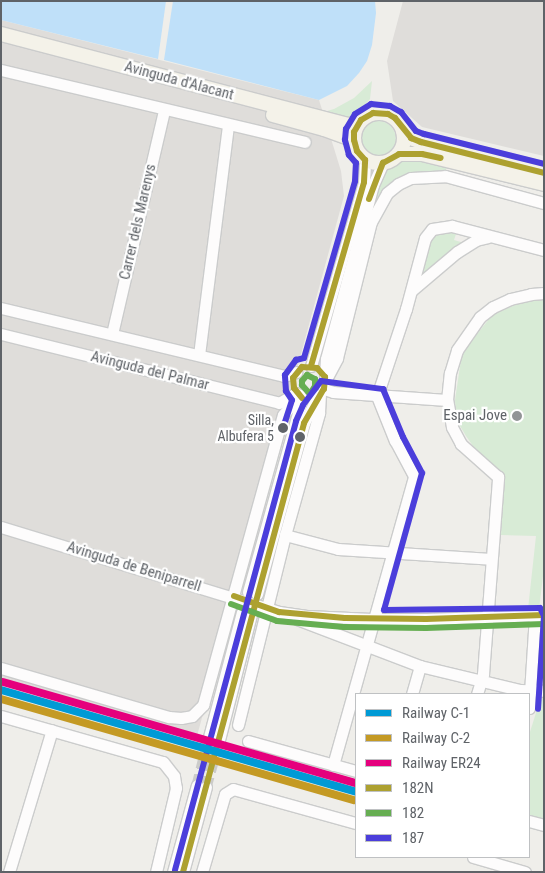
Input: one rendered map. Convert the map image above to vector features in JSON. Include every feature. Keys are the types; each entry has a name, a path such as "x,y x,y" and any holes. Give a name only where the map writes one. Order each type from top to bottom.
{"main road":[{"name":"Avinguda d'Alacant","path":"1,34 348,125 358,124"},
{"name":"Avinguda d'Alacant","path":"1,43 324,129 354,140"},
{"path":"544,173 422,142 404,131 395,118 380,112 366,116 358,124 354,140 357,151 365,160 383,163 399,154 422,154 544,184"},
{"path":"399,154 404,139 404,131"}],"street":[{"name":"Avinguda d'Alacant","path":"1,70 304,142"},
{"name":"Carrer dels Marenys","path":"112,334 164,110"},
{"path":"199,355 228,125"},
{"path":"312,366 364,182 365,160"},
{"path":"238,725 285,535 318,413 326,360 370,194 383,163"},
{"path":"322,388 320,370 312,366 302,367 296,372 293,382 299,395 253,593 306,417 322,388 337,358 371,222 377,209 392,189 411,178 445,176 544,203"},
{"path":"356,693 372,619 414,476 395,441 378,396 412,290 425,238 432,229 452,226 488,237 544,250"},
{"path":"412,290 456,252 476,240 488,237"},
{"path":"477,693 481,681 498,477 461,444 452,427 447,400 450,373 457,350 480,317 493,307 510,299 544,293"},
{"name":"Avinguda del Palmar","path":"1,308 284,376 296,372"},
{"name":"Avinguda del Palmar","path":"1,334 279,403 299,395"},
{"path":"1,668 169,717 181,718 192,716 203,705 283,415 299,395 322,388 378,396 447,400"},
{"name":"Avinguda de Beniparrell","path":"1,527 279,612"},
{"path":"285,535 338,548 492,559"},
{"path":"279,612 307,616 372,619 539,615 538,660 530,693"},
{"path":"279,612 420,666 481,681 544,691"},
{"path":"214,739 247,613"},
{"path":"412,693 420,666"},
{"path":"333,765 353,707"},
{"path":"1,716 163,762 174,776 175,797 156,872"},
{"path":"9,872 52,730"},
{"path":"248,741 355,771"},
{"path":"173,872 201,786 183,872"},
{"path":"202,872 225,794 229,790 237,789 355,823"},
{"path":"530,821 544,825"},
{"path":"476,858 525,872"}],"shaded area":[{"path":"403,1 544,1 544,156 422,127 393,101 387,61"},
{"path":"1,20 319,100 341,171 344,196 197,736 1,680"}],"green space":[{"path":"372,81 370,99 353,119 320,113 334,109 354,98"},
{"path":"378,121 385,122 391,126 395,132 395,146 391,152 385,156 378,157 371,156 365,152 361,146 360,139 361,132 365,126 371,122"},
{"path":"407,158 447,166 445,173 426,172 378,201 374,199 383,173"},
{"path":"436,231 457,231 454,240 464,243 423,276 420,275 427,240"},
{"path":"544,300 544,568 539,609 528,609 536,536 501,535 504,473 480,456 466,436 456,419 455,400 462,353 493,314 523,302"},
{"path":"541,697 544,698 544,821 530,816 530,732"}],"water":[{"path":"1,1 166,1 158,59 1,20"},
{"path":"173,1 375,1 376,13 372,45 367,61 347,86 319,100 164,60"}],"tunnel":[{"path":"197,785 209,737"},
{"path":"206,787 219,740"}],"rail line":[{"name":"ER24","path":"3,682 355,783"},
{"name":"C-1","path":"1,690 355,792"},
{"name":"C-2","path":"1,699 354,800"}],"transit line":[{"name":"187","path":"283,428 292,400 286,391 285,375 296,360 304,358 355,181 356,163 349,155 345,140 346,129 355,114 371,104 390,106 401,112 416,131 544,164"},
{"name":"182N","path":"311,366 364,182 365,160 357,151 354,140 354,132 361,120 373,113 388,114 395,118 411,138 421,142 544,173"},
{"name":"182N","path":"369,199 383,163 399,154 422,154 441,158"},
{"name":"182N","path":"183,872 304,423 324,389 325,377 317,368 302,367 293,378 294,388 302,398"},
{"name":"182","path":"307,375 315,379 315,386 310,394 302,385 302,381 307,375"},
{"name":"187","path":"175,870 296,421 303,405 321,381 383,389 403,437 422,473 384,610 540,608 544,616 538,709"},
{"name":"182N","path":"234,596 279,612 345,618 426,619 544,615"},
{"name":"182","path":"231,604 277,621 344,627 426,628 544,624"}],"place":[{"name":"Espai Jove","path":"517,416"},
{"name":"Silla, Albufera 5","path":"283,428"}]}
